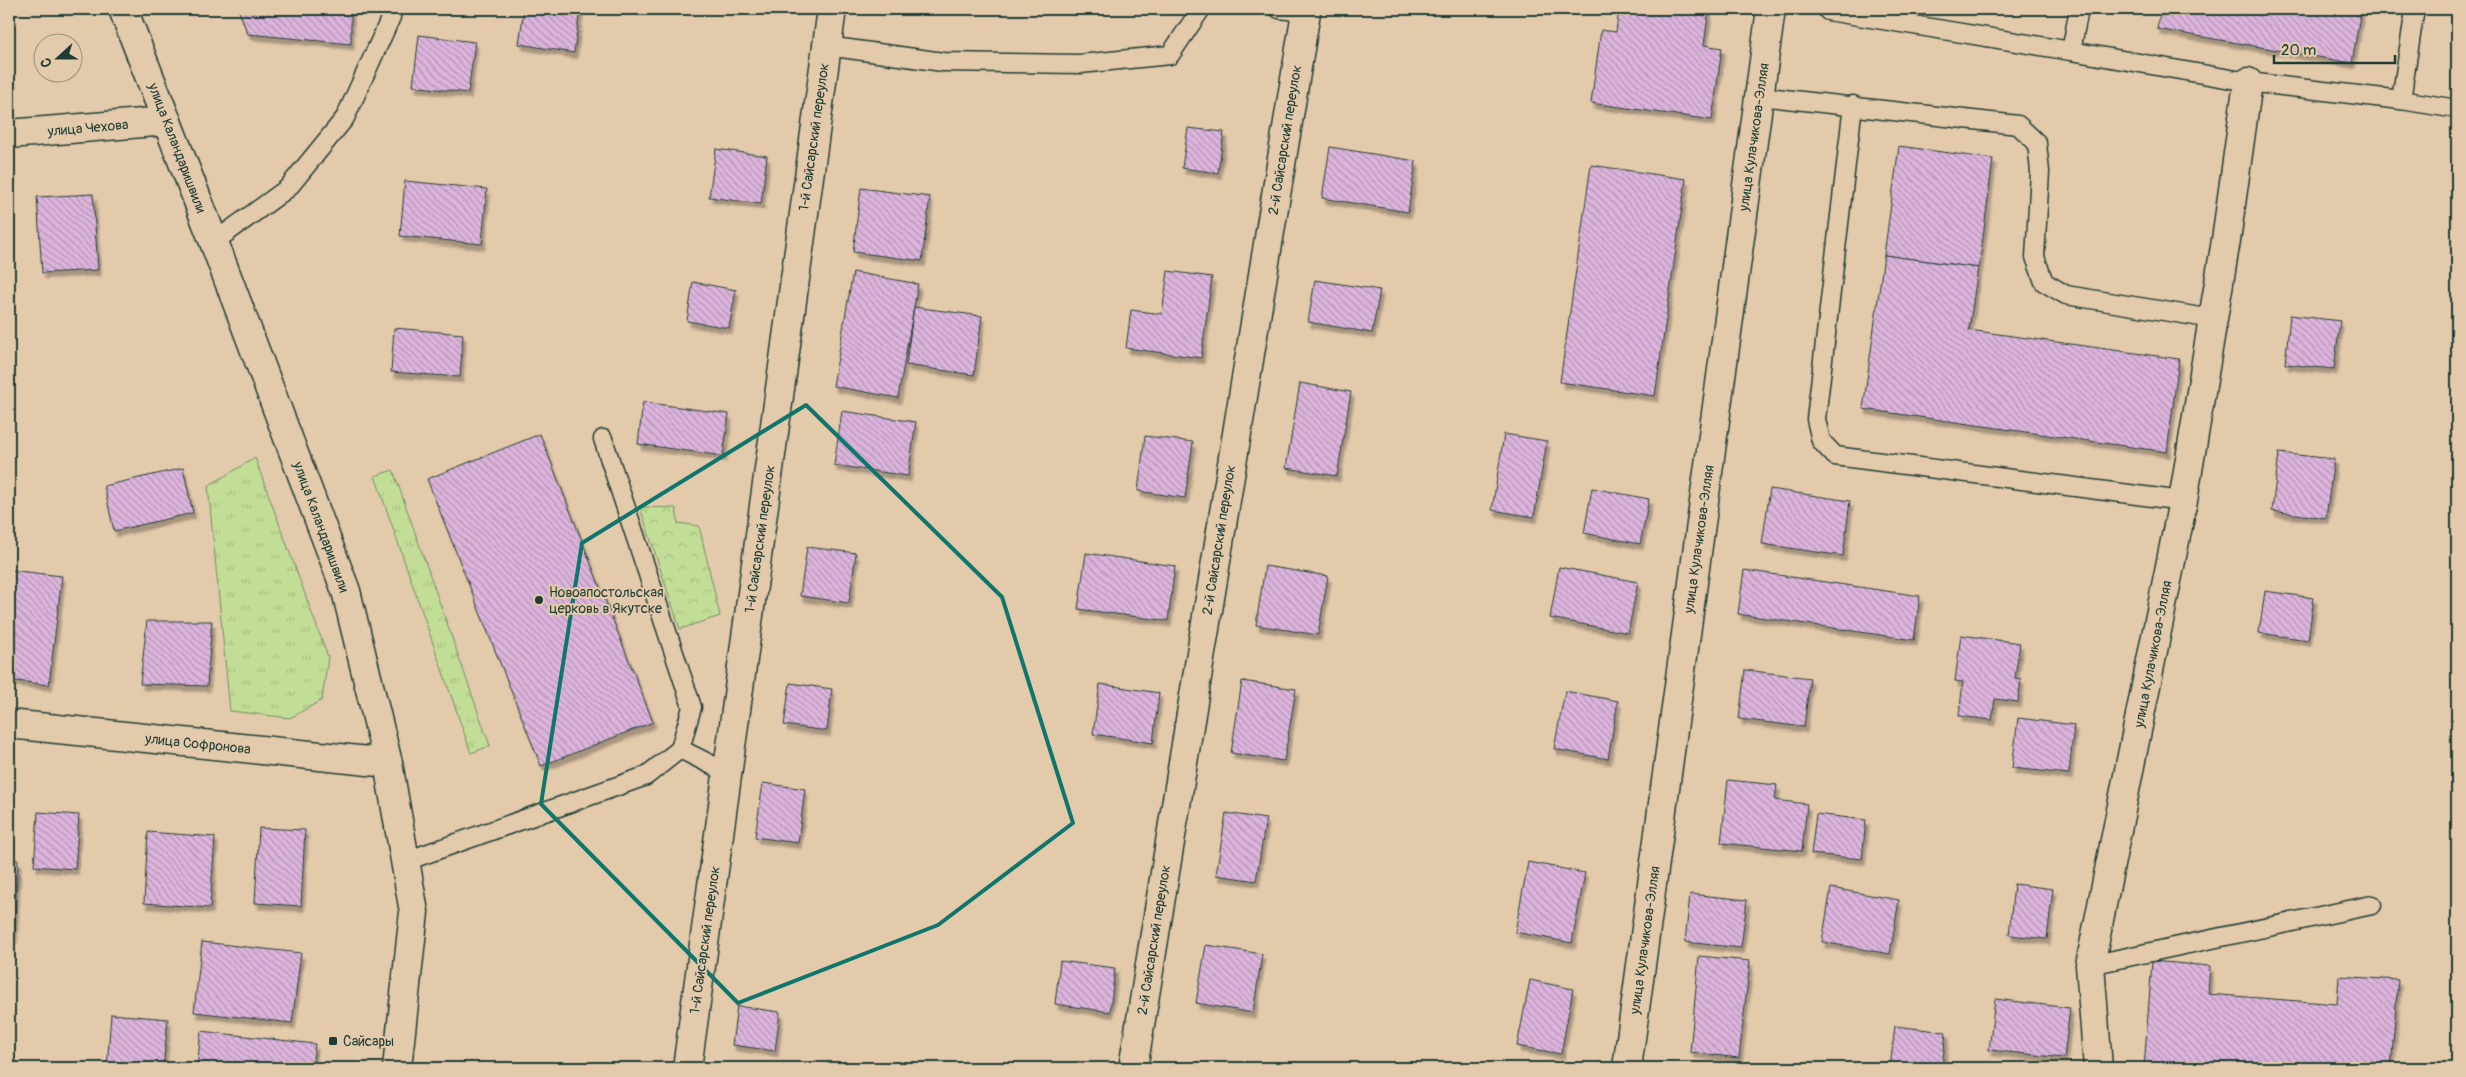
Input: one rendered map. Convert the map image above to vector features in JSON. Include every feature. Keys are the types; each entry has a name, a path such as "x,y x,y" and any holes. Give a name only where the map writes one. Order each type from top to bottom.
{"street":[{"name":"улица Каландаришвили","path":"123,9 214,242 346,592 388,763 414,912 397,1068"},
{"name":"1-й Сайсарский переулок","path":"688,1068 832,9"},
{"name":"улица Кулачикова-Элляя","path":"1627,1068 1760,96 1770,9"},
{"name":"2-й Сайсарский переулок","path":"1132,1068 1306,12"},
{"name":"улица Кулачикова-Элляя","path":"2098,1068 2090,965 2183,501 2226,240 2248,82"},
{"name":"улица Чехова","path":"10,129 167,122"},
{"name":"улица Софронова","path":"9,724 388,763"}],"lane":[{"path":"827,46 944,62 1080,64 1125,60 1170,55 1201,9"},
{"path":"1279,9 1306,12"},
{"path":"2072,51 2079,9"},
{"path":"2401,100 2415,9"},
{"path":"1828,12 2072,51 2248,82 2401,100 2457,109"},
{"path":"214,242 288,188 345,118 391,17"},
{"path":"1760,96 2018,125 2037,143 2040,172 2035,257 2044,282 2066,296 2213,319"},
{"path":"1853,105 1816,419 1821,442 1835,456 2183,501"},
{"path":"406,860 646,776 680,749 692,706 603,439"},
{"path":"680,749 728,773"},
{"path":"2090,965 2372,905"}],"highlighted area":[{"path":"806,405 1002,597 1073,823 938,925 738,1003 541,804 582,543"}],"green space":[{"path":"255,458 328,657 322,700 290,718 230,711 208,486"},
{"path":"393,470 490,746 471,753 375,476"},
{"path":"640,507 676,508 678,523 699,526 720,616 680,629"}],"building":[{"path":"238,9 351,9 351,44 248,34"},
{"path":"524,9 580,9 574,53 519,44"},
{"path":"1619,9 1709,9 1704,45 1722,48 1712,120 1591,103 1601,30 1616,32"},
{"path":"2161,9 2361,9 2352,63 2157,29"},
{"path":"419,35 475,42 468,93 413,86"},
{"path":"1188,128 1224,132 1218,173 1182,168"},
{"path":"1899,146 1993,159 1979,268 1884,255"},
{"path":"1330,147 1416,161 1408,212 1322,198"},
{"path":"716,149 767,156 761,204 709,197"},
{"path":"1591,165 1686,179 1655,396 1560,382"},
{"path":"405,181 487,189 482,244 400,236"},
{"path":"861,188 930,197 922,261 853,252"},
{"path":"93,194 98,270 42,273 37,197"},
{"path":"1884,255 1978,268 1969,330 2179,359 2167,452 1863,409"},
{"path":"1168,271 1212,277 1201,358 1126,348 1131,310 1162,314"},
{"path":"853,272 918,284 898,398 833,386"},
{"path":"1315,280 1380,290 1372,333 1308,322"},
{"path":"693,282 736,290 729,328 687,321"},
{"path":"914,307 982,316 974,375 906,365"},
{"path":"2290,315 2340,321 2334,369 2285,364"},
{"path":"394,328 463,334 460,377 391,372"},
{"path":"1300,383 1351,392 1337,476 1286,468"},
{"path":"643,402 729,414 723,456 638,444"},
{"path":"842,411 916,422 908,476 834,465"},
{"path":"540,434 653,722 541,766 427,479"},
{"path":"1504,434 1547,441 1534,517 1492,510"},
{"path":"1145,436 1193,442 1185,498 1138,491"},
{"path":"2279,453 2334,459 2326,518 2272,511"},
{"path":"183,468 193,513 114,531 104,486"},
{"path":"1592,488 1649,499 1640,544 1584,533"},
{"path":"1770,489 1850,501 1843,556 1762,544"},
{"path":"807,547 856,553 849,603 800,596"},
{"path":"1086,553 1175,566 1168,621 1078,609"},
{"path":"1265,566 1328,576 1318,635 1256,625"},
{"path":"1559,567 1638,582 1628,633 1550,618"},
{"path":"9,570 62,576 49,685 9,680"},
{"path":"1744,570 1920,596 1914,640 1738,614"},
{"path":"2265,591 2314,598 2308,640 2259,633"},
{"path":"147,621 212,621 207,686 140,684"},
{"path":"1961,635 2020,643 2015,678 2021,679 2018,702 1995,699 1992,720 1959,716 1963,682 1955,681"},
{"path":"1745,670 1810,678 1804,727 1739,719"},
{"path":"1242,681 1296,689 1284,761 1231,753"},
{"path":"790,683 832,689 827,731 784,725"},
{"path":"1100,684 1159,693 1153,743 1093,734"},
{"path":"1565,691 1618,701 1608,759 1554,749"},
{"path":"2018,718 2074,725 2069,774 2012,768"},
{"path":"1728,780 1777,785 1775,800 1807,804 1802,851 1721,843"},
{"path":"763,783 805,789 798,843 755,837"},
{"path":"38,812 79,815 75,869 34,866"},
{"path":"1226,813 1266,819 1256,881 1216,875"},
{"path":"1816,814 1866,820 1862,859 1811,854"},
{"path":"259,828 305,830 301,906 255,903"},
{"path":"148,832 215,837 210,908 144,903"},
{"path":"9,860 18,860 14,938 9,937"},
{"path":"1528,862 1585,873 1572,943 1515,932"},
{"path":"2014,884 2053,889 2047,939 2009,935"},
{"path":"1831,888 1899,900 1890,954 1822,942"},
{"path":"1690,894 1747,900 1741,948 1685,942"},
{"path":"202,942 301,953 292,1023 194,1012"},
{"path":"1206,945 1262,954 1253,1013 1196,1003"},
{"path":"1699,956 1750,961 1739,1058 1690,1052"},
{"path":"1060,961 1115,968 1110,1012 1055,1004"},
{"path":"2152,961 2210,966 2208,994 2337,1004 2339,976 2398,980 2391,1068 2144,1068"},
{"path":"1530,980 1573,989 1561,1054 1517,1046"},
{"path":"1995,999 2070,1008 2064,1058 1989,1050"},
{"path":"737,1006 780,1012 775,1051 732,1045"},
{"path":"111,1014 168,1019 163,1068 107,1068"},
{"path":"1895,1026 1946,1032 1942,1068 1890,1068"},
{"path":"201,1031 315,1044 312,1068 197,1068"},
{"path":"1190,1063 1221,1068 1189,1068"}],"place":[{"name":"Новоапостольская церковь в Якутске","path":"539,600"},
{"name":"Сайсары","path":"333,1041"}]}
